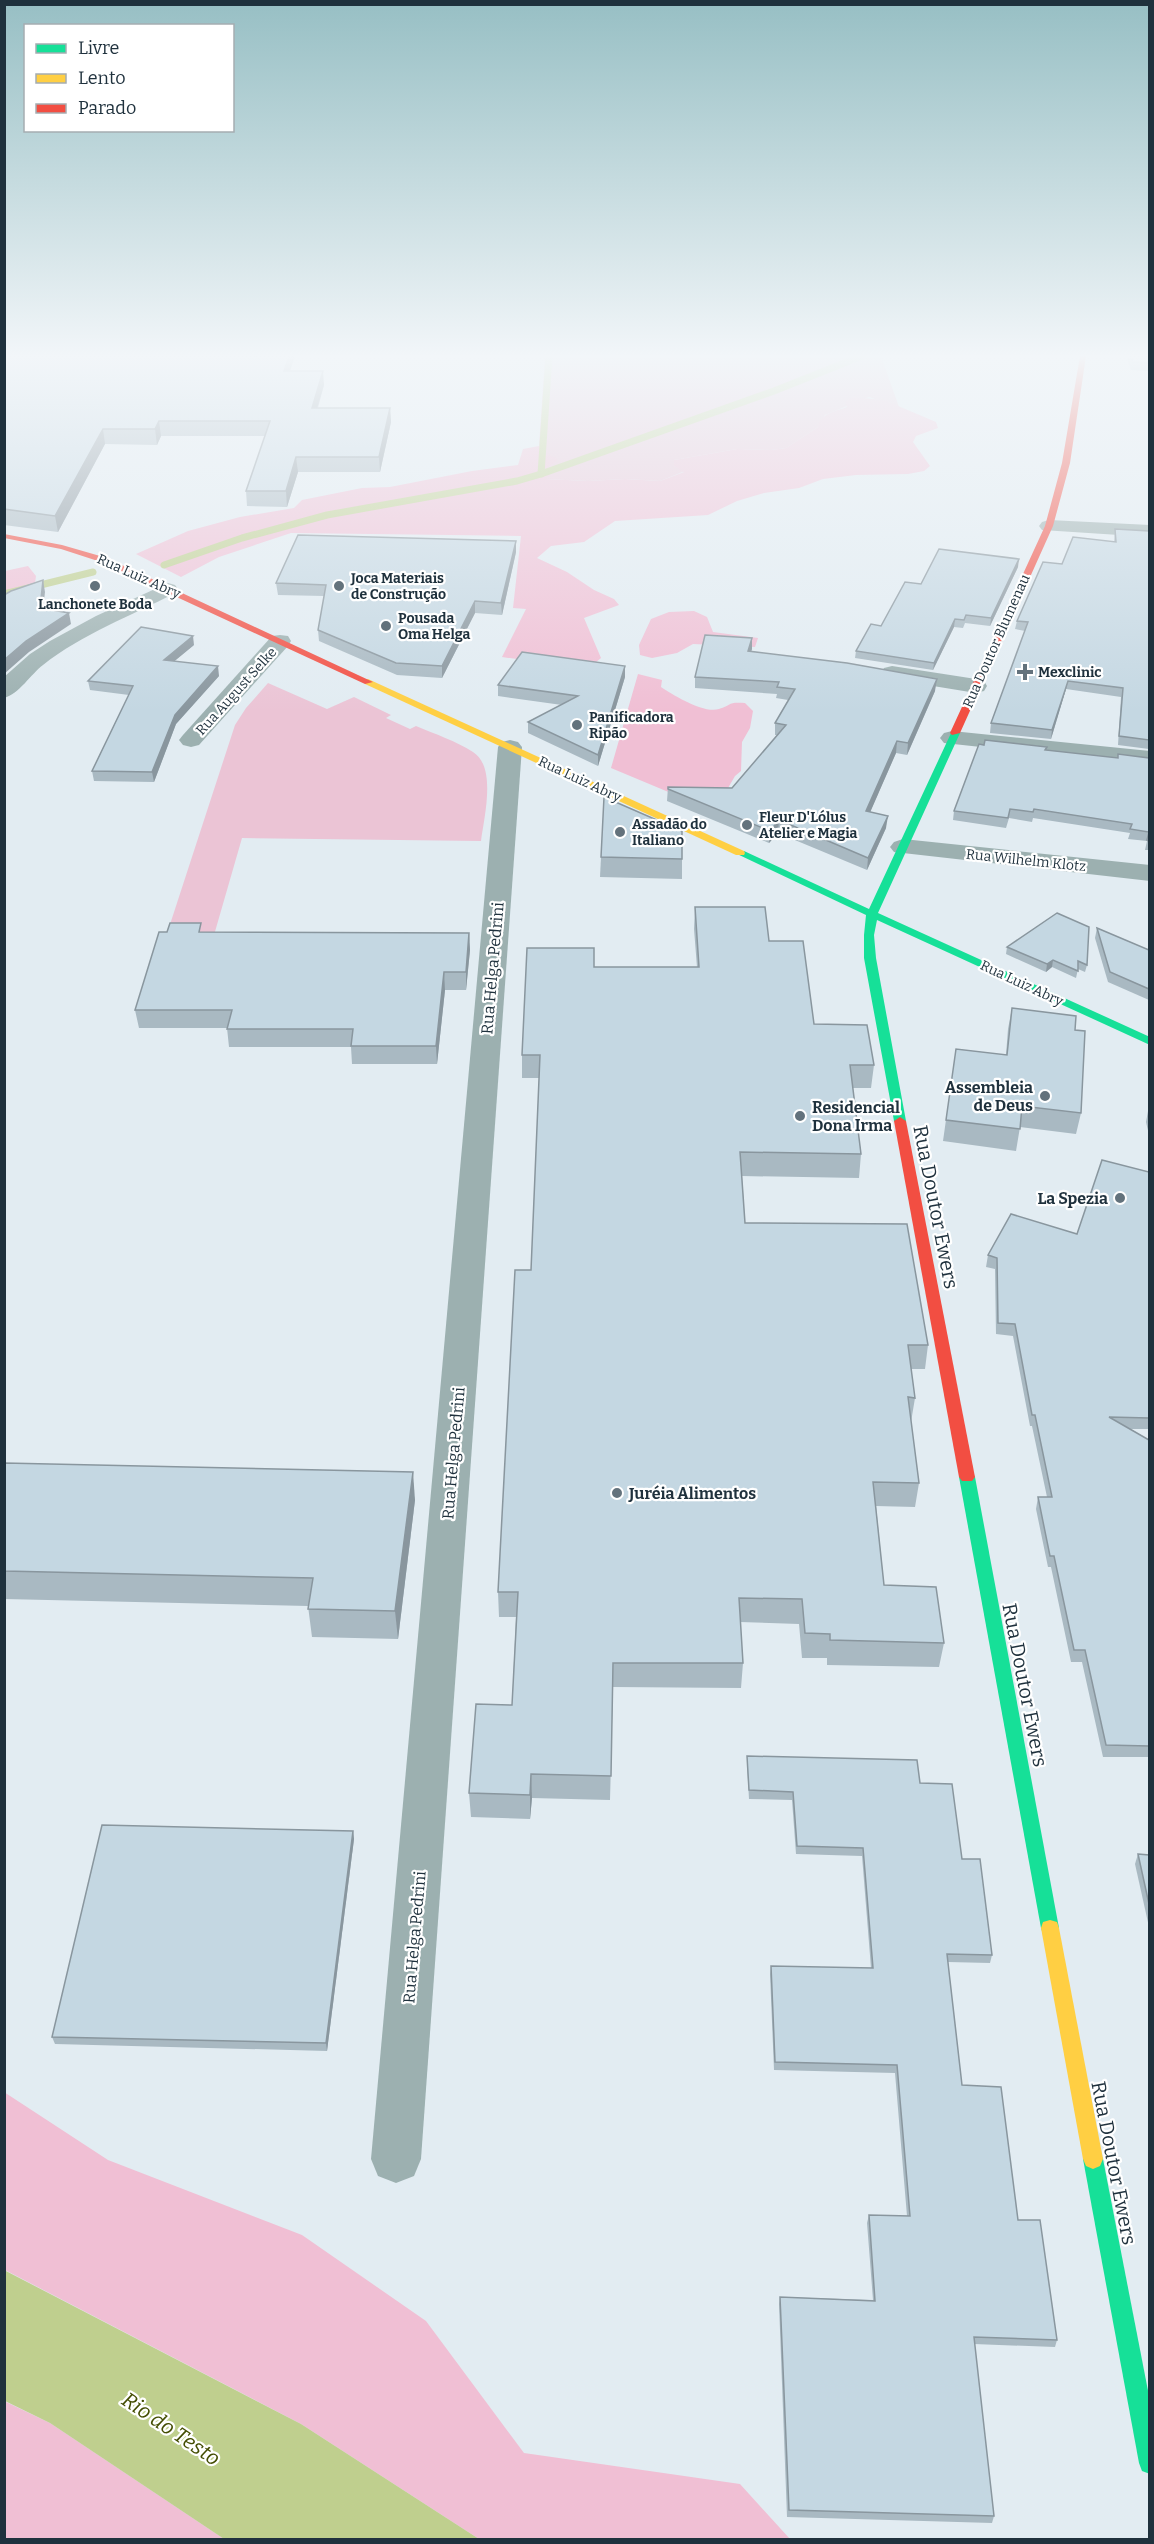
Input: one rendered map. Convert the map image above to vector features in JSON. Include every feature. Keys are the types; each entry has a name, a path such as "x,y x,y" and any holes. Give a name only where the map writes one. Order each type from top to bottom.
{"street":[{"name":"Rua Doutor Blumenau","path":"872,914 1049,526 1062,475"},
{"path":"1049,526 1149,531"},
{"name":"Rua Luiz Abry","path":"4,536 62,547 94,556 1149,1042"},
{"path":"4,692 27,668 50,652 168,590"},
{"name":"Rua August Selke","path":"191,740 280,641"},
{"path":"870,669 976,686"},
{"path":"952,738 1149,758"},
{"name":"Rua Helga Pedrini","path":"396,2159 510,747"},
{"name":"Rua Wilhelm Klotz","path":"903,847 1149,873"},
{"name":"Rua Doutor Ewers","path":"872,914 869,935 870,958 1149,2463"}],"shaded area":[{"path":"453,475 550,475 545,479 660,481 677,475 871,475 823,479 799,488 764,493 737,501 708,515 615,521 584,542 551,546 537,558 567,572 594,590 614,599 619,605 584,618 601,658 590,667 502,657 526,609 513,608 521,536 291,533 219,557 181,577 136,554 188,531 240,517 294,508 302,500 362,488 390,487"},
{"path":"546,475 676,475 660,481 544,479"},
{"path":"28,566 36,576 34,591 5,601 5,571"},
{"path":"694,611 707,617 713,632 758,638 755,647 693,644 677,653 652,658 640,655 639,645 651,619 669,612"},
{"path":"638,674 662,680 661,687 705,709 713,710 732,703 745,703 753,711 750,728 742,742 741,771 735,776 713,814 678,796 611,768"},
{"path":"268,683 327,709 354,697 391,715 386,718 410,729 416,726 473,752 485,769 487,780 481,841 242,838 210,949 162,949 235,725 246,708"},
{"path":"4,2092 108,2160 302,2235 426,2321 524,2453 740,2484 790,2539 479,2539 301,2424 5,2270"},
{"path":"4,2401 50,2423 224,2539 5,2539"}],"water":[{"name":"Rio do Testo","path":"4,2270 301,2424 479,2539 224,2539 50,2423 5,2401"}],"building":[{"path":"4,475 78,475 55,516 4,509"},
{"path":"252,475 291,475 286,491 246,491"},
{"path":"1115,529 1149,531 1149,740 1119,736 1123,688 1068,681 1052,730 991,723 1028,622 1017,621 1043,562 1062,564 1073,537 1116,542"},
{"path":"298,535 516,541 501,603 475,601 442,666 396,663 318,630 326,585 276,583"},
{"path":"939,549 1019,559 991,618 966,615 964,620 955,619 934,663 856,651 871,624 881,626 905,582 921,584"},
{"path":"43,580 40,608 69,613 26,641 4,660 4,595"},
{"path":"141,627 193,636 164,660 218,666 175,715 152,772 92,771 133,686 88,681"},
{"path":"705,635 752,638 748,651 847,663 937,679 908,743 897,741 866,811 888,816 868,858 779,820 770,831 668,789 668,787 732,788 786,725 775,723 795,689 777,687 779,682 695,677"},
{"path":"522,652 625,666 598,755 528,722 578,696 498,685"},
{"path":"985,740 1047,747 1045,750 1118,758 1118,754 1149,758 1149,832 1130,829 1132,824 1034,809 1033,812 1010,809 1008,818 954,811 979,744 984,745"},
{"path":"604,797 682,831 682,859 601,857"},
{"path":"695,907 765,907 769,941 803,941 814,1024 867,1025 874,1065 850,1065 861,1154 740,1152 745,1223 907,1224 928,1345 908,1345 915,1398 908,1397 919,1483 873,1482 884,1585 936,1587 944,1643 830,1640 830,1634 805,1633 802,1599 739,1598 743,1663 613,1663 611,1776 531,1774 530,1795 469,1793 476,1704 512,1705 518,1592 498,1592 515,1270 531,1270 540,1055 522,1055 527,948 594,948 594,967 699,967"},
{"path":"1057,913 1089,927 1087,965 1078,961 1078,971 1053,960 1047,964 1007,947"},
{"path":"170,923 201,923 199,932 469,933 466,972 444,972 436,1046 351,1046 353,1029 227,1029 232,1010 135,1010 159,932 167,932"},
{"path":"1097,928 1149,950 1149,989 1110,972"},
{"path":"1012,1008 1076,1016 1075,1030 1085,1031 1081,1113 1022,1106 1020,1129 946,1120 956,1049 1007,1055"},
{"path":"1102,1160 1149,1172 1149,1418 1109,1417 1149,1440 1149,1746 1106,1745 1085,1650 1074,1650 1054,1556 1050,1556 1038,1497 1052,1497 1035,1415 1032,1415 1015,1324 998,1323 997,1258 988,1255 1011,1214 1077,1234"},
{"path":"4,1463 413,1472 395,1611 308,1609 313,1578 4,1571"},
{"path":"747,1756 917,1760 920,1783 952,1784 962,1859 980,1859 992,1955 947,1954 962,2085 1001,2087 1018,2220 1040,2220 1057,2340 974,2337 994,2516 789,2510 780,2297 875,2301 869,2215 910,2216 897,2065 775,2062 771,1966 873,1968 863,1848 797,1846 793,1792 749,1790"},
{"path":"102,1825 353,1831 326,2043 52,2037"},
{"path":"1138,1854 1149,1855 1149,1904"}],"waterway":[{"path":"164,565 242,538 327,515 517,481 539,475"},
{"path":"4,594 93,572"}],"traffic: fast":[{"path":"900,1121 870,958 869,935 872,914 955,733"},
{"path":"740,853 1150,1042"},
{"path":"967,1477 1050,1928"},
{"path":"1093,2159 1150,2463"}],"traffic: slow":[{"path":"368,682 740,853"},
{"path":"1050,1928 1093,2159"}],"traffic: jam":[{"path":"955,733 1049,526 1063,475"},
{"path":"4,536 62,547 104,560 368,682"},
{"path":"900,1121 967,1477"}],"place":[{"name":"Lanchonete Boda","path":"95,586"},
{"name":"Joca Materiais de Construção","path":"339,586"},
{"name":"Pousada Oma Helga","path":"386,626"},
{"name":"Mexclinic","path":"1025,672"},
{"name":"Panificadora Ripão","path":"577,725"},
{"name":"Fleur D'Lólus Atelier e Magia","path":"747,825"},
{"name":"Assadão do Italiano","path":"620,832"},
{"name":"Assembleia de Deus","path":"1045,1096"},
{"name":"Residencial Dona Irma","path":"800,1116"},
{"name":"La Spezia","path":"1120,1198"},
{"name":"Juréia Alimentos","path":"617,1493"}]}
